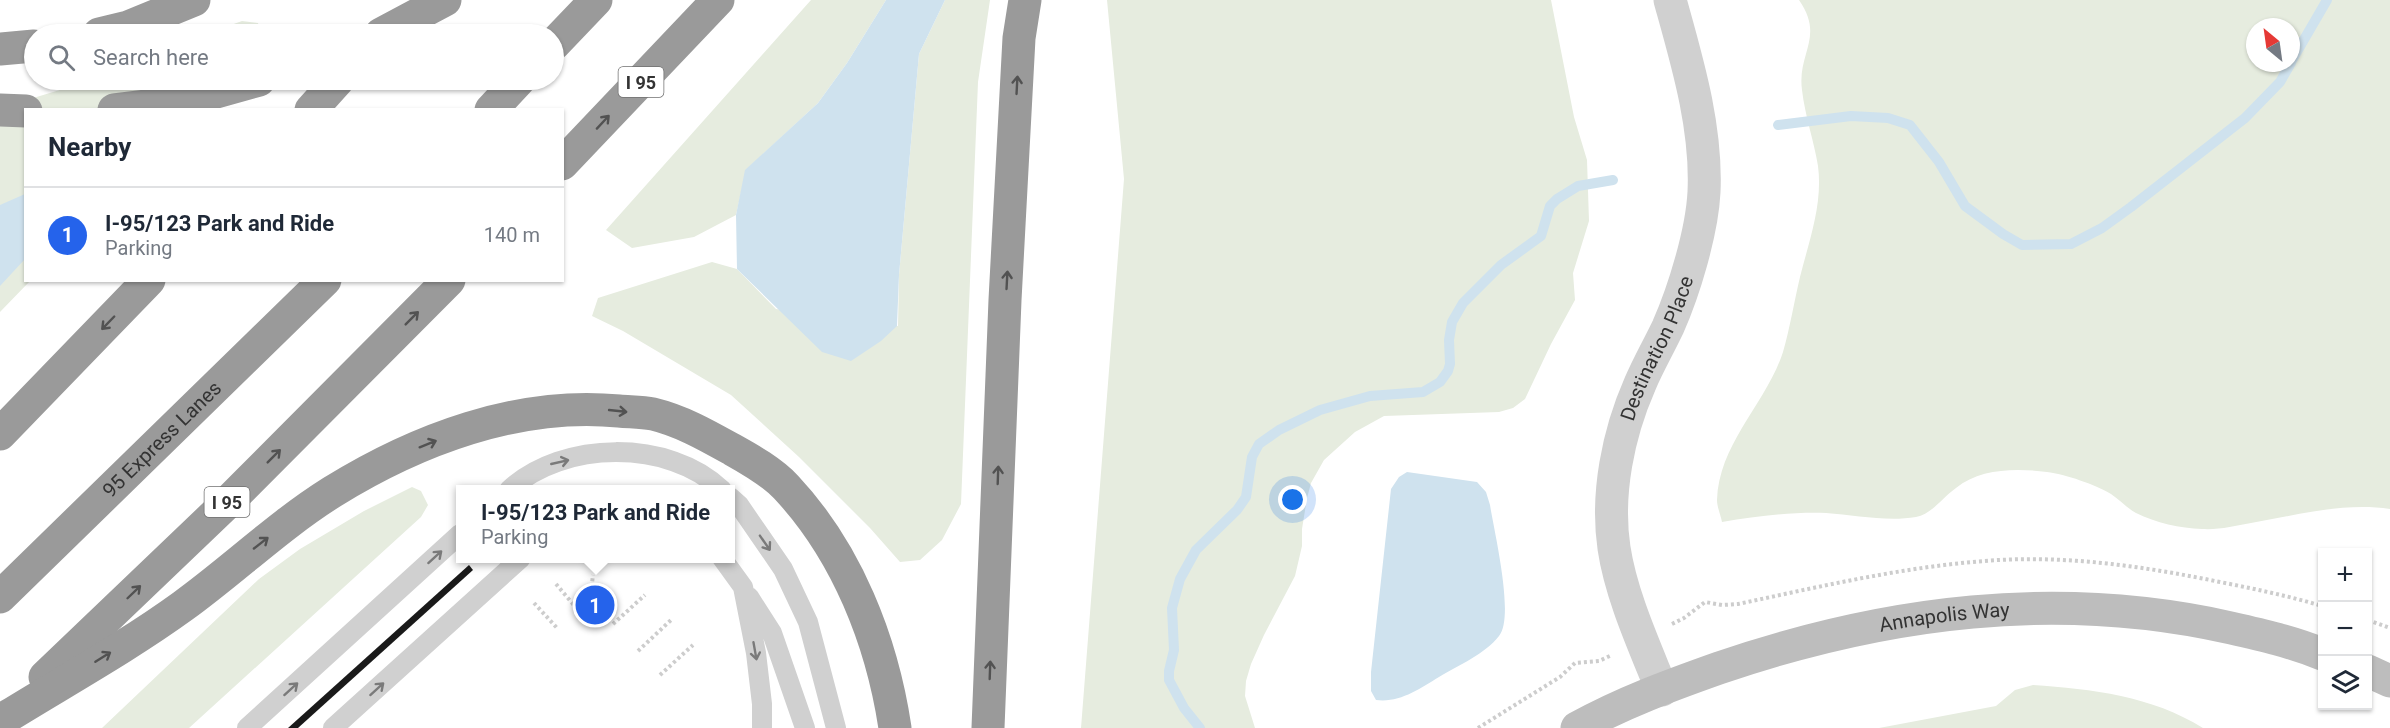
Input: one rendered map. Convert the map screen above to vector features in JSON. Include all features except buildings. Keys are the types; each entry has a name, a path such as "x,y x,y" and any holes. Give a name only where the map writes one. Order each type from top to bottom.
{"highway":[{"path":"135,24 194,0"},
{"path":"389,24 411,0"},
{"path":"399,24 445,0"},
{"path":"564,34 596,0"},
{"name":"I 95","path":"564,162 718,0"},
{"path":"988,728 1019,38 1025,0"},
{"path":"0,49 24,47"},
{"path":"130,108 180,102 224,90"},
{"path":"313,108 329,90"},
{"path":"492,108 509,90"},
{"path":"0,110 24,111"},
{"path":"0,434 147,282"},
{"name":"95 Express Lanes","path":"0,597 323,282"},
{"name":"I 95","path":"0,720 220,509 447,282"},
{"path":"0,720 162,621 202,592 263,541 332,492 399,455 461,430 525,414 594,408 653,414 703,433 750,459 784,485 815,523 847,574 872,630 889,688 895,728"}],"street":[{"name":"Destination Place","path":"1662,690 1622,585 1611,524 1614,476 1624,427 1679,297 1699,226 1704,193 1700,129 1688,66 1670,0"},
{"name":"Annapolis Way","path":"1577,728 1662,690 1751,657 1892,622 2010,608 2132,612 2194,620 2249,632 2318,653"},
{"path":"2372,673 2390,681"}],"lane":[{"path":"516,485 550,464 595,454 641,452 678,461 718,485"},
{"path":"735,501 783,569 808,622 836,728"},
{"path":"247,728 456,538"},
{"path":"333,728 515,563"},
{"path":"726,563 772,633 805,728"},
{"path":"743,587 756,653 762,704 762,728"}],"path":[{"path":"590,599 593,575"},
{"path":"556,584 578,609"},
{"path":"613,624 645,595"},
{"path":"1684,618 1706,602"},
{"path":"534,603 558,629"},
{"path":"638,651 671,620"},
{"path":"2372,622 2390,628"},
{"path":"660,675 693,645"},
{"path":"1478,728 1560,677 1575,663 1599,661"}],"shaded area":[{"path":"811,0 886,0 847,63 818,103 746,170 736,215 694,237 632,248 606,230"},
{"path":"945,0 990,0 978,82 961,504 942,540 920,560 900,562 870,528 799,457 731,395 623,331 592,316 598,298 712,262 737,269 776,309 898,326 899,275 919,54"},
{"path":"1107,0 1551,0 1574,117 1587,160 1589,221 1573,273 1575,300 1525,399 1513,408 1499,412 1384,416 1355,432 1324,460 1311,483 1307,498 1302,546 1295,576 1264,635 1246,681 1245,696 1255,728 1081,728 1124,179"},
{"path":"1799,0 2390,0 2390,509 2338,508 2227,528 2194,528 2144,517 2105,491 2071,477 2047,472 2011,470 1976,476 1951,492 1932,509 1916,517 1882,518 1799,513 1722,522 1717,500 1720,479 1734,442 1766,389 1783,352 1817,208 1818,166 1802,90 1803,66 1810,35 1810,24"},
{"path":"242,21 258,24 234,24"},
{"path":"60,90 214,90 196,108 24,108 24,282 29,282 0,312 0,108"},
{"path":"412,487 421,491 428,505 421,517 189,728 102,728 259,579 300,549 364,511"},
{"path":"2033,685 2099,692 2142,701 2163,708 2203,728 1879,728 1996,706 2015,690"}],"water":[{"path":"886,0 945,0 919,54 899,275 897,326 881,341 851,361 822,352 737,269 736,215 745,170 818,103 847,63"},
{"path":"24,194 24,260 0,286 0,205"},
{"path":"1407,472 1477,482 1486,492 1502,573 1505,611 1503,626 1499,636 1493,642 1463,664 1409,694 1393,699 1376,700 1371,691 1371,672 1391,489 1399,477"}],"waterway":[{"path":"2300,46 2327,0"},
{"path":"1778,125 1851,116 1888,118 1910,125 1939,162 1965,206 2022,245 2071,244 2102,228 2245,118 2280,82 2286,72"},
{"path":"1200,728 1184,708 1169,680 1174,650 1172,608 1180,579 1196,550 1237,510 1246,497 1252,457 1259,444 1279,430 1320,410 1370,396 1423,392 1440,382 1450,364 1449,340 1452,322 1463,303 1501,265 1541,236 1550,206 1557,199 1578,186 1613,180"}],"place":[{"name":"I-95/123 Park and Ride","path":"595,605"}]}
